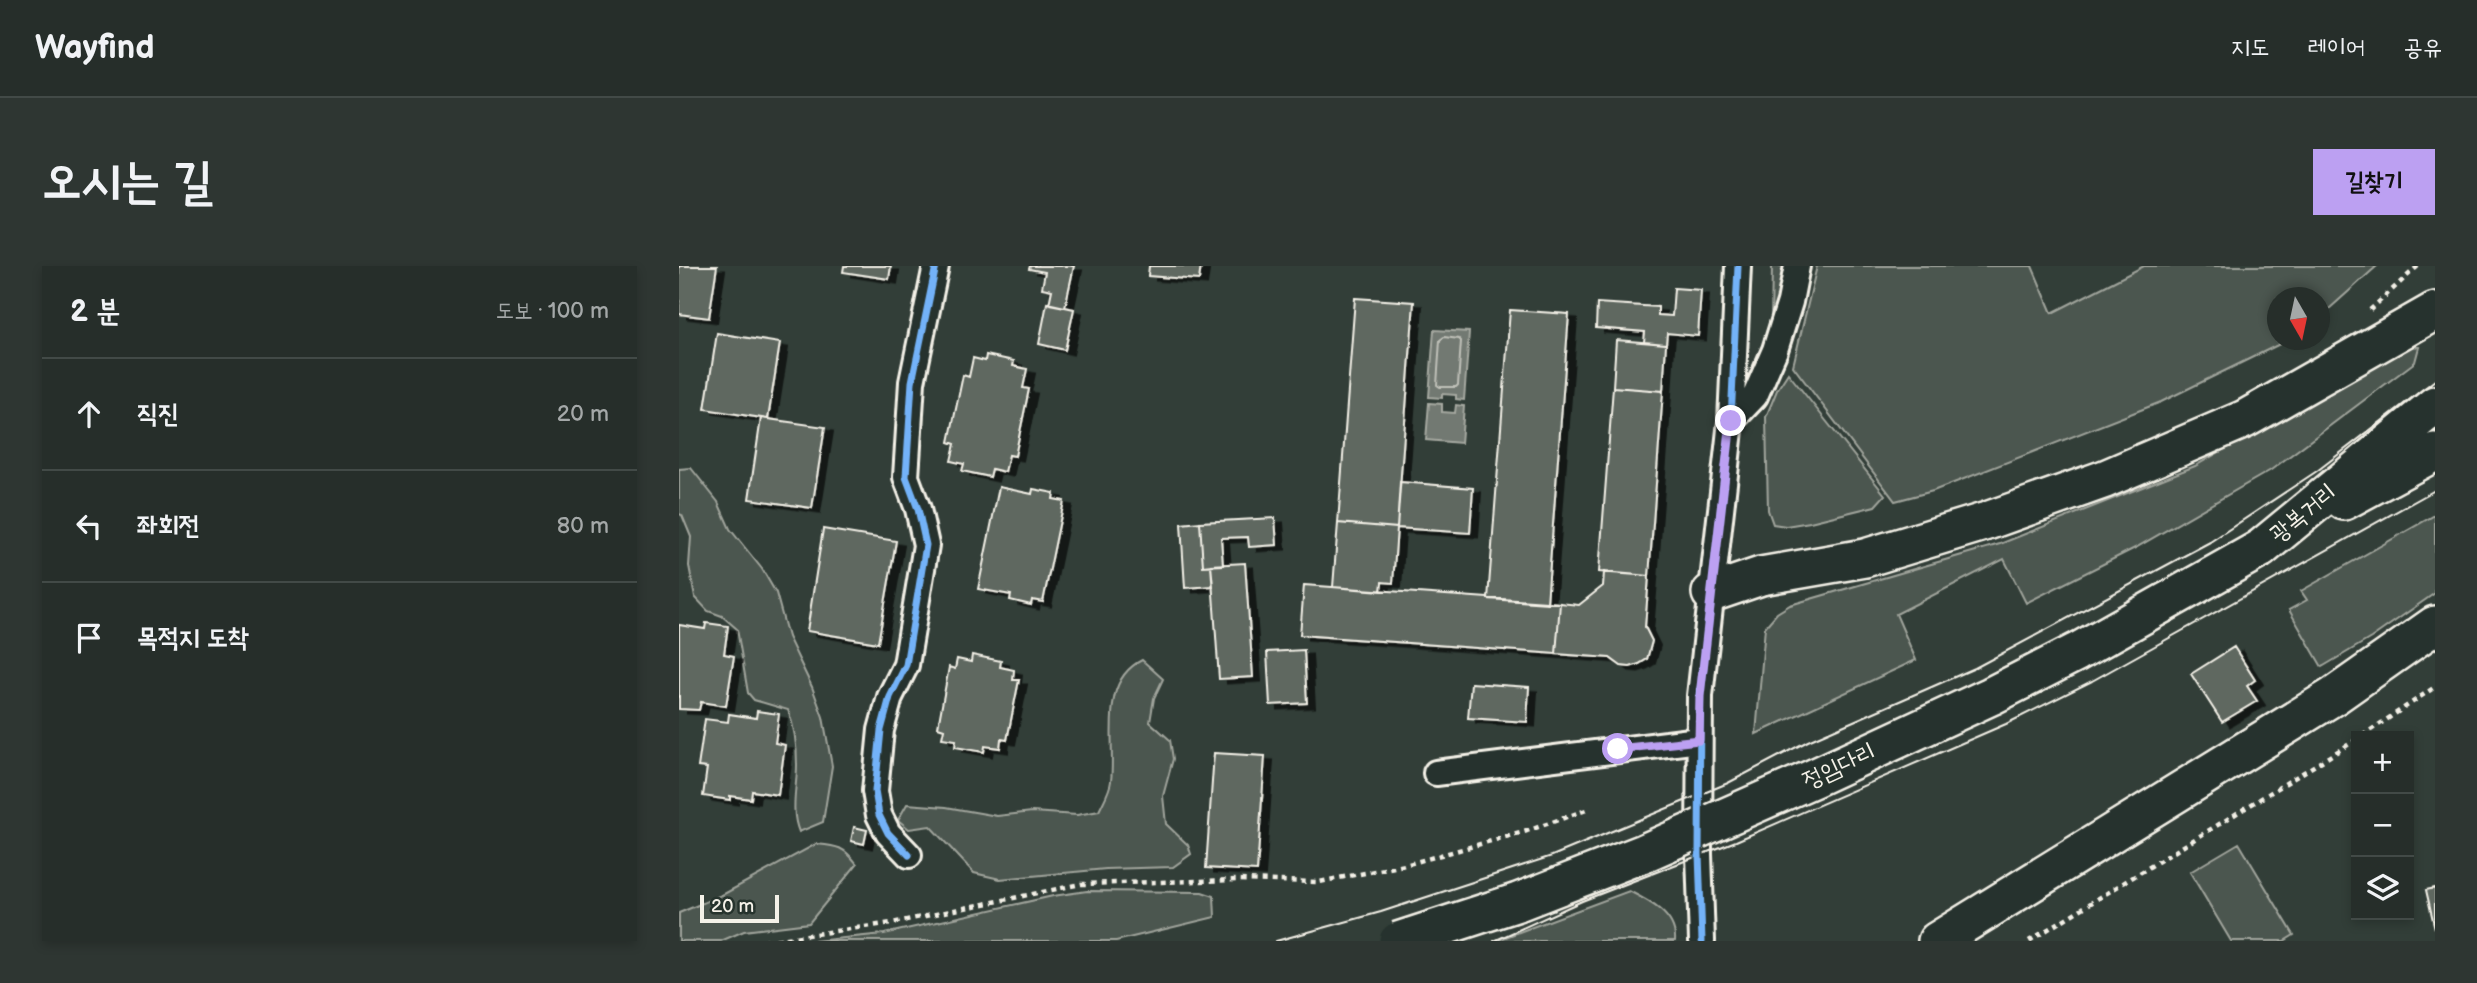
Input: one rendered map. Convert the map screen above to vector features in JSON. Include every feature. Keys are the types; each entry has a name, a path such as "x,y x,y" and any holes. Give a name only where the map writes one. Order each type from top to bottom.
{"highway":[{"path":"1711,593 1761,576 1865,558 2105,479 2245,419 2435,312"},
{"name":"광복거리","path":"2260,548 2435,405"},
{"name":"광복거리","path":"2260,548 2435,452"},
{"name":"정임다리","path":"1398,941 1518,902 1631,858 1814,778 2028,677 2260,548"},
{"path":"1937,941 2334,696 2435,625"}],"street":[{"path":"909,855 888,833 879,815 875,791 881,730 890,697 906,665 926,545 918,509 906,477 912,382 936,266"},
{"path":"1702,941 1699,854 1700,696 1731,421 1738,266"},
{"path":"1731,421 1755,396 1775,351 1797,266"},
{"path":"1436,773 1699,740"}],"path":[{"path":"2369,731 2435,687"},
{"path":"2029,941 2351,743"},
{"path":"766,941 892,923 1080,884 1236,880 1319,883 1405,865 1527,831 1589,809"}],"shaded area":[{"path":"1772,266 1790,266 1771,323"},
{"path":"1817,266 2032,266 2052,313 2144,266 2377,266 2330,308 2330,287 2267,287 2268,350 2161,402 1933,491 1895,501 1793,366"},
{"path":"2404,345 2419,347 2415,362 2271,470 2137,547 2026,603 2004,559 1896,614 1916,660 1756,734 1765,627 1777,613 1790,605 2000,544 2195,466"},
{"path":"1788,373 1885,495 1875,506 1810,522 1786,526 1773,524 1768,510 1766,417 1777,390"},
{"path":"691,468 718,502 730,529 762,569 776,593 788,637 823,717 832,766 823,822 799,832 794,807 796,744 788,710 754,700 748,693 737,629 722,616 708,611 695,597 689,566 691,537 682,515 679,514 679,469"},
{"path":"2435,515 2435,593 2371,638 2322,667 2289,610 2307,600 2301,591"},
{"path":"1142,660 1163,679 1154,698 1150,722 1170,740 1173,759 1163,796 1166,824 1188,845 1191,854 1173,867 1106,869 1000,879 974,873 930,826 909,829 898,820 907,804 946,807 997,816 1032,812 1077,815 1099,811 1111,781 1114,697 1128,670"},
{"path":"2239,843 2294,935 2284,941 2231,941 2190,872"},
{"path":"816,844 839,848 857,864 809,923 744,931 721,941 679,941 679,913 724,894"},
{"path":"1087,891 1202,892 1214,896 1215,917 1116,941 814,941 884,934 1053,896"},
{"path":"1629,891 1653,904 1667,916 1675,941 1495,941"}],"water":[{"path":"1434,330 1469,332 1464,400 1456,399 1456,395 1429,397"},
{"path":"1429,403 1442,404 1442,412 1455,413 1456,405 1464,406 1461,443 1426,440"}],"building":[{"path":"679,266 717,266 709,318 679,314"},
{"path":"844,266 891,266 889,279 843,272"},
{"path":"1030,266 1074,266 1065,307 1049,304 1052,290 1042,288 1045,272 1029,269"},
{"path":"1149,266 1201,266 1199,280 1148,276"},
{"path":"1674,288 1701,290 1698,336 1667,333 1666,344 1644,342 1645,332 1596,328 1597,303 1658,307 1658,315 1672,316"},
{"path":"1355,298 1414,302 1397,528 1338,523"},
{"path":"1047,303 1074,309 1065,350 1039,344"},
{"path":"1510,310 1569,314 1547,603 1488,599"},
{"path":"717,333 780,343 768,419 705,409"},
{"path":"1616,340 1666,344 1663,391 1613,387"},
{"path":"986,355 1014,361 1013,366 1027,369 1023,388 1029,389 1015,456 1009,455 1005,472 992,469 990,477 962,471 964,464 951,461 955,444 949,442 963,375 969,377 973,358 985,361"},
{"path":"1613,387 1663,391 1649,576 1599,572"},
{"path":"761,418 825,427 812,508 749,499"},
{"path":"1400,482 1473,488 1470,533 1397,528"},
{"path":"999,487 1032,494 1033,489 1054,493 1053,499 1064,501 1043,602 1032,600 1031,605 1010,600 1011,595 978,589"},
{"path":"1275,518 1277,545 1249,547 1248,537 1221,538 1223,565 1203,566 1200,522"},
{"path":"1200,522 1203,566 1211,565 1213,586 1185,588 1181,524"},
{"path":"1338,523 1397,528 1393,583 1382,582 1381,591 1333,587"},
{"path":"823,529 896,541 878,643 807,631"},
{"path":"1245,563 1253,677 1219,679 1211,565"},
{"path":"1604,572 1649,576 1645,627 1652,641 1647,659 1630,667 1621,666 1610,658 1556,654 1560,603 1579,605 1603,586"},
{"path":"1304,585 1560,603 1556,654 1300,635"},
{"path":"706,623 728,626 724,654 734,656 726,706 701,702 699,710 679,709 679,625 705,629"},
{"path":"2234,647 2255,680 2247,686 2257,701 2222,722 2191,674"},
{"path":"1304,650 1307,703 1270,705 1267,652"},
{"path":"972,655 1001,661 1000,667 1014,670 1013,680 1019,680 1007,740 1001,739 1000,748 985,746 984,752 955,747 956,740 942,738 944,729 938,727 949,667 955,669 957,659 971,662"},
{"path":"1471,683 1529,687 1527,722 1468,718"},
{"path":"757,711 779,714 775,743 785,745 778,795 752,791 751,799 730,796 730,800 703,796 707,768 698,767 705,719 728,722 729,714 756,718"},
{"path":"1214,753 1265,756 1257,871 1206,868"},
{"path":"854,827 867,830 864,844 851,841"},
{"path":"2435,888 2435,929 2426,890"}],"tram line":[{"path":"1276,941 1381,912 1552,856 1728,783 1808,741 1975,668 2210,542 2317,471 2435,380"},
{"path":"1494,941 1582,901 1736,841 2006,724 2092,681 2435,490"}],"cycle path":[{"path":"909,855 888,833 879,815 875,791 881,730 890,697 906,665 926,545 918,509 906,477 912,382 936,266"},
{"path":"1702,941 1699,854 1700,696 1731,421 1738,266"}],"route":[{"path":"1618,749 1699,740 1700,696 1731,421"}]}
